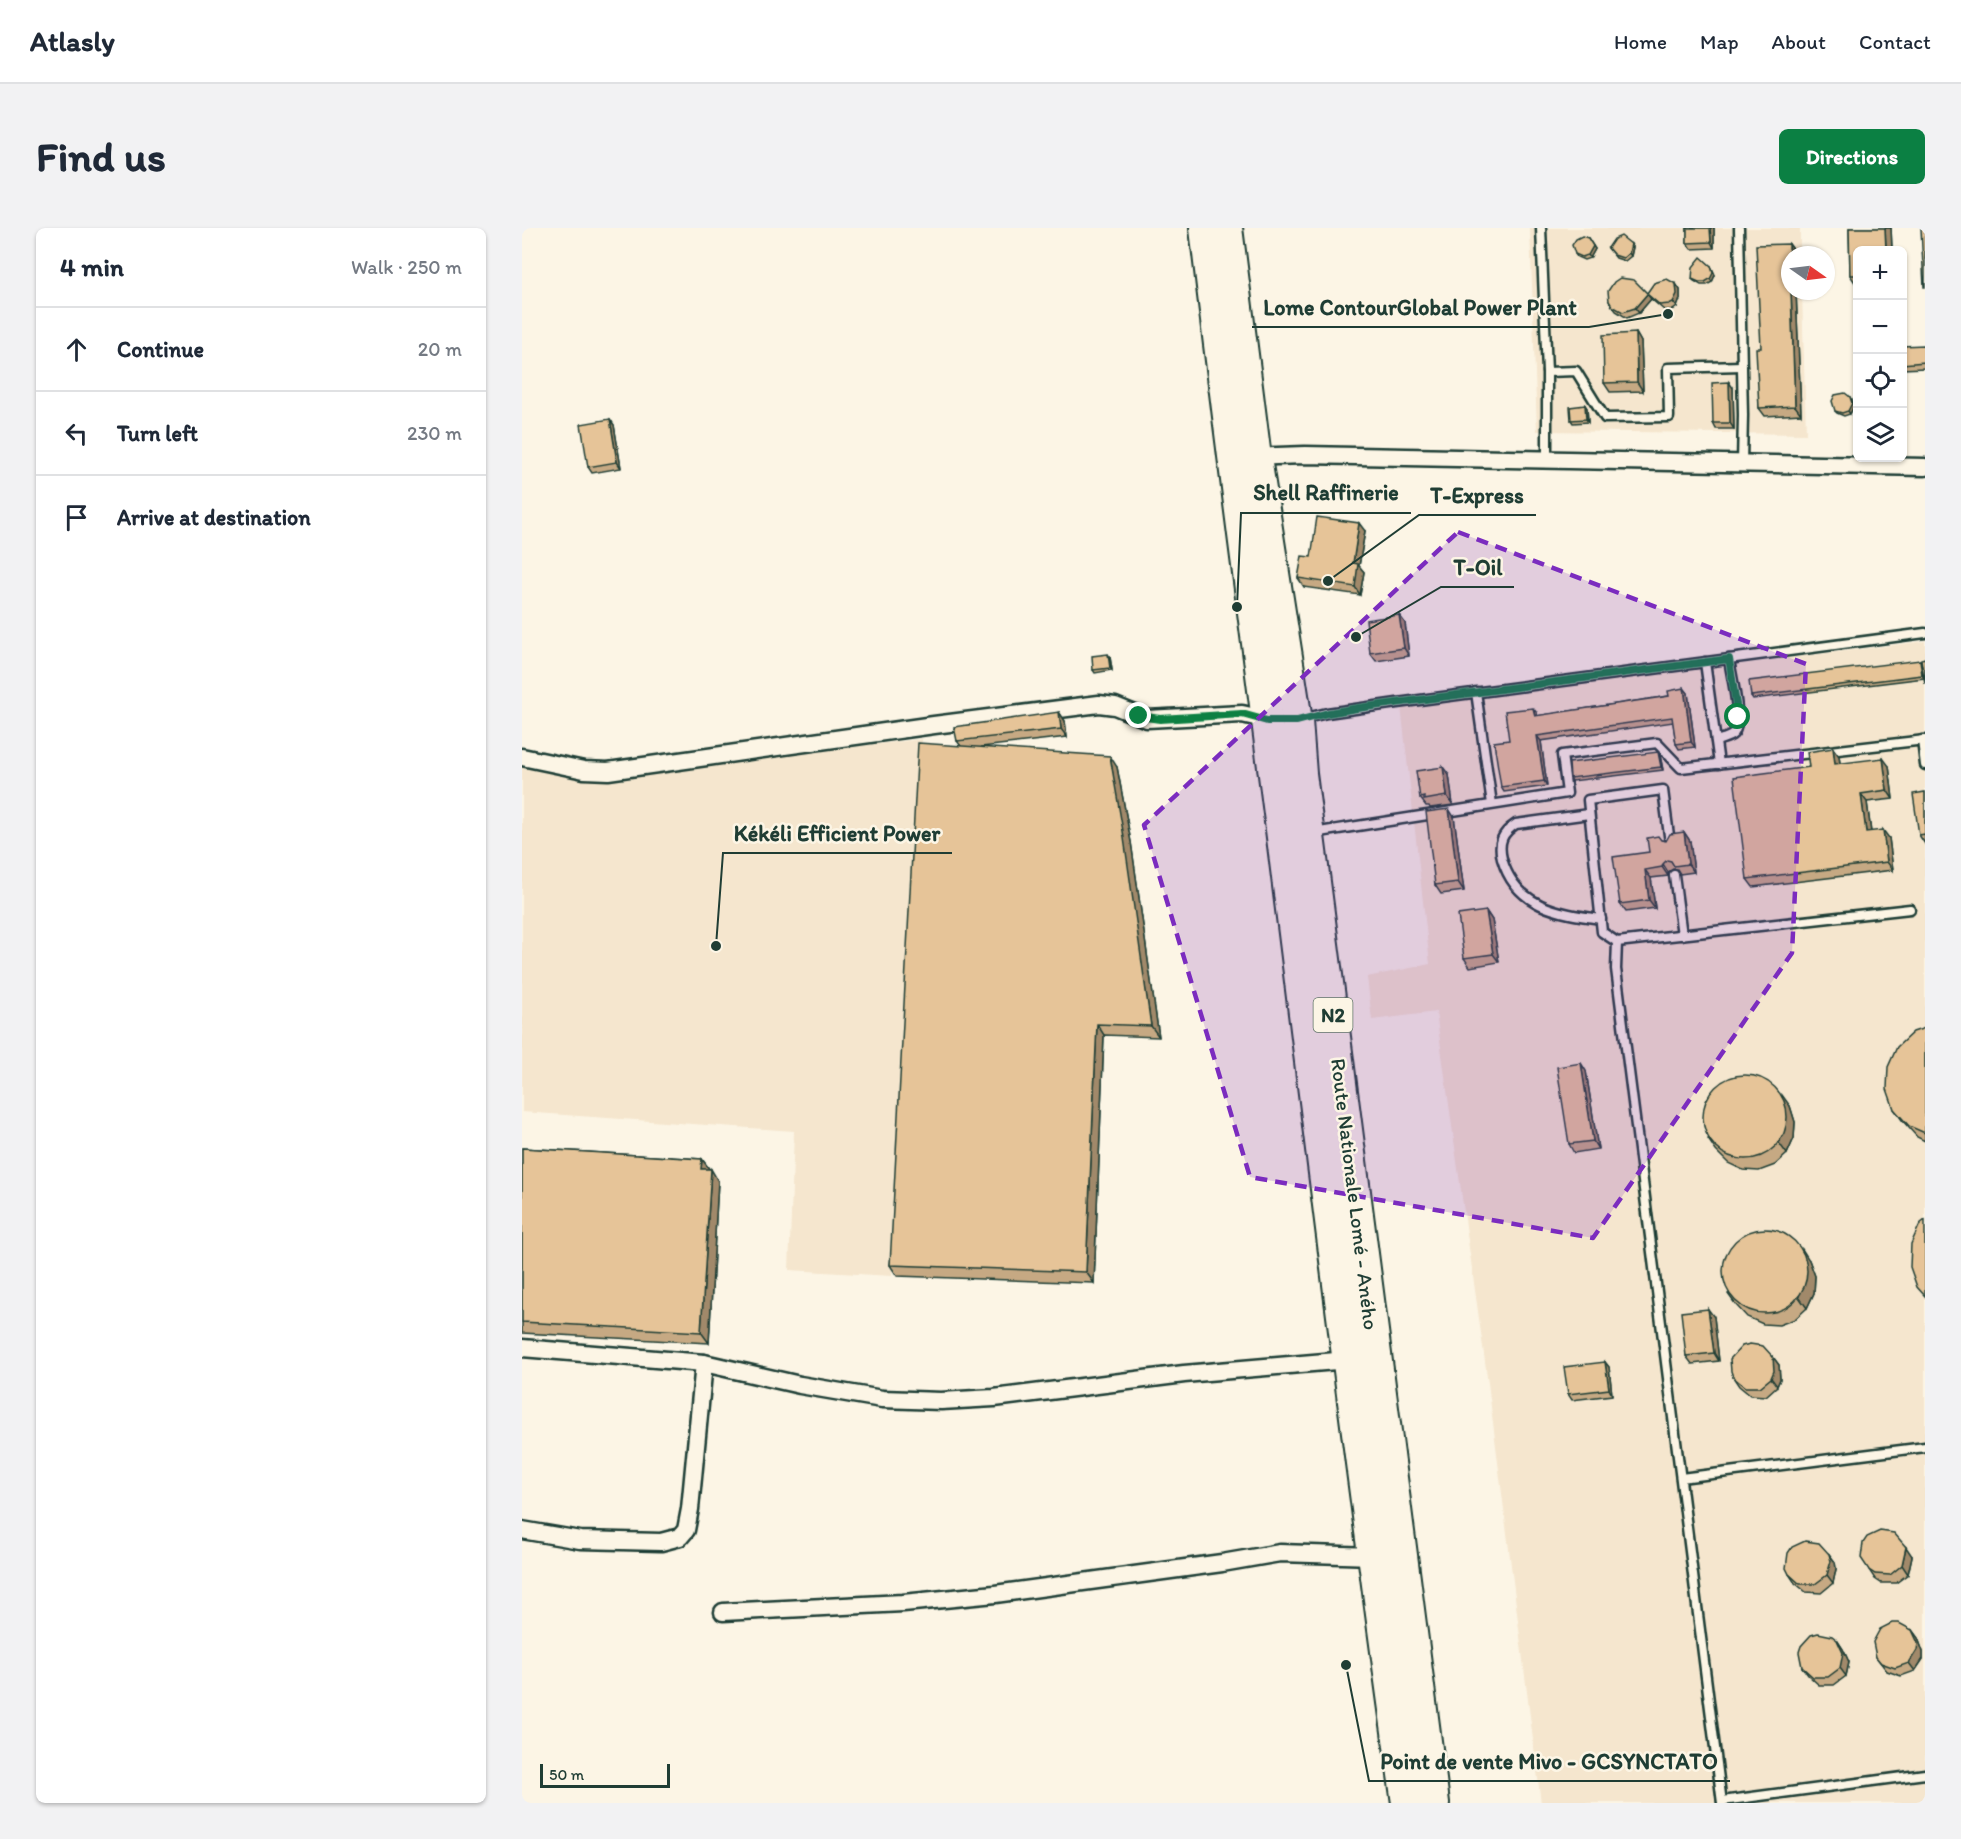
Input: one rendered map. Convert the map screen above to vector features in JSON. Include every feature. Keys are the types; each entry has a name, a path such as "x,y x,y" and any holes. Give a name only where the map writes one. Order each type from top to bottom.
{"highway":[{"name":"Route Nationale Lomé - Aného","path":"1204,228 1244,456 1297,721 1301,774 1434,1803"},
{"name":"Route Nationale Lomé - Aného","path":"1227,228 1267,721 1373,1556 1407,1803"}],"street":[{"path":"1244,456 1305,455 1925,467"},
{"path":"522,757 584,770 608,771 1099,704 1115,706 1147,718 1242,714 1267,721 1297,721"},
{"path":"522,1348 704,1363 800,1385 882,1399 941,1401 994,1398 1184,1374 1348,1360"},
{"path":"522,1530 579,1540 661,1542 680,1537 686,1530 690,1509 704,1363"},
{"path":"723,1612 903,1603 994,1594 1280,1553 1373,1556"}],"lane":[{"path":"1541,228 1547,372 1547,461"},
{"path":"1739,228 1742,464"},
{"path":"1547,372 1576,371 1605,418 1670,417 1668,368 1742,366"},
{"path":"1297,721 1328,713 1476,692 1925,633"},
{"path":"1716,741 1732,736 1737,728 1738,717 1729,659"},
{"path":"1705,662 1719,764"},
{"path":"1476,692 1492,804"},
{"path":"1310,833 1567,794 1562,755 1657,743 1682,768 1923,740 1925,765"},
{"path":"1670,843 1663,790 1588,800 1602,932 1617,942 1910,909"},
{"path":"1589,814 1516,824 1506,830 1501,839 1500,850 1511,882 1531,900 1550,910 1601,919"},
{"path":"1674,875 1682,935"},
{"path":"1617,942 1616,969 1722,1802 1925,1774"},
{"path":"1681,1478 1925,1447"}],"highlighted area":[{"path":"1458,532 1806,664 1792,953 1593,1238 1250,1177 1144,825"}],"shaded area":[{"path":"1530,228 1800,228 1800,246 1781,246 1781,300 1802,300 1806,434 1537,431"},
{"path":"1925,641 1925,1803 1541,1803 1488,1383 1436,1012 1372,1020 1367,977 1430,964 1401,706"},
{"path":"922,739 892,1276 789,1270 794,1131 522,1112 522,763 601,779 683,766"}],"building":[{"path":"1687,228 1710,228 1711,242 1687,243"},
{"path":"1849,228 1885,228 1886,246 1853,246 1853,275 1850,275"},
{"path":"1921,228 1925,228 1925,287 1924,287"},
{"path":"1582,236 1588,238 1593,246 1588,255 1582,257 1575,254 1572,245"},
{"path":"1621,236 1631,244 1629,253 1623,258 1614,255 1608,248 1614,239"},
{"path":"1789,244 1789,246 1781,246 1781,300 1791,300 1795,406 1759,408 1756,348 1761,348 1756,245"},
{"path":"1701,257 1711,266 1713,273 1705,282 1692,279 1693,267"},
{"path":"1620,278 1634,280 1647,293 1654,283 1667,279 1676,284 1677,294 1673,302 1660,305 1647,294 1635,308 1623,312 1612,306 1608,291"},
{"path":"1636,333 1637,382 1604,383 1603,335"},
{"path":"1924,345 1925,362 1907,364 1907,346"},
{"path":"1729,382 1730,423 1713,423 1712,383"},
{"path":"1845,393 1850,397 1852,403 1848,411 1842,413 1835,411 1832,401 1835,395"},
{"path":"1585,405 1586,419 1571,420 1570,407"},
{"path":"610,419 617,462 588,467 581,424"},
{"path":"1317,517 1359,523 1353,563 1358,564 1355,587 1298,578 1302,556 1311,557"},
{"path":"1399,615 1404,648 1370,653 1366,620"},
{"path":"1108,654 1110,668 1093,670 1092,656"},
{"path":"1925,658 1925,684 1921,659"},
{"path":"1920,660 1922,675 1751,696 1749,681"},
{"path":"1684,688 1691,742 1676,744 1672,717 1537,736 1544,781 1501,787 1494,742 1509,740 1505,711 1533,708 1535,716 1669,696 1668,691"},
{"path":"1059,712 1061,729 957,741 954,727"},
{"path":"918,743 1110,756 1151,1026 1097,1024 1086,1272 890,1265"},
{"path":"1833,748 1835,764 1883,758 1887,790 1861,794 1866,832 1883,830 1887,862 1747,879 1734,777 1809,767 1807,752"},
{"path":"1658,752 1661,767 1570,778 1569,763"},
{"path":"1443,767 1447,796 1424,800 1424,797 1420,798 1416,771"},
{"path":"1925,792 1925,834 1919,835 1913,794"},
{"path":"1449,809 1458,882 1435,885 1426,812"},
{"path":"1684,832 1688,864 1674,866 1671,861 1667,860 1662,867 1645,870 1649,900 1620,904 1613,857 1649,852 1647,838 1658,836 1661,840 1666,841 1670,834"},
{"path":"1486,911 1493,954 1464,958 1458,915"},
{"path":"1925,1028 1925,1133 1909,1126 1894,1109 1887,1089 1888,1067 1897,1047 1913,1032"},
{"path":"1581,1063 1593,1141 1569,1144 1557,1067"},
{"path":"1737,1075 1753,1075 1769,1082 1780,1093 1787,1109 1784,1133 1775,1147 1753,1159 1737,1159 1721,1152 1710,1141 1703,1125 1703,1109 1710,1093 1721,1082"},
{"path":"522,1148 702,1159 701,1169 711,1169 701,1332 522,1322"},
{"path":"1925,1220 1925,1296 1917,1287 1910,1267 1911,1244 1920,1224"},
{"path":"1757,1229 1773,1229 1789,1236 1800,1247 1807,1263 1804,1287 1795,1301 1773,1313 1757,1313 1741,1306 1730,1295 1723,1279 1723,1263 1730,1247 1741,1236"},
{"path":"1708,1309 1714,1353 1686,1356 1681,1312"},
{"path":"1750,1344 1763,1346 1773,1357 1774,1371 1771,1378 1760,1387 1745,1387 1733,1377 1731,1371 1730,1359 1742,1346"},
{"path":"1605,1362 1609,1389 1568,1394 1564,1367"},
{"path":"1880,1531 1894,1533 1906,1547 1902,1565 1890,1575 1875,1574 1869,1570 1861,1558 1863,1543 1867,1537"},
{"path":"1805,1541 1819,1543 1829,1554 1831,1561 1827,1575 1815,1584 1800,1584 1786,1568 1788,1553 1792,1547"},
{"path":"1892,1623 1899,1623 1912,1630 1918,1643 1917,1650 1909,1663 1895,1668 1881,1663 1876,1657 1873,1642 1880,1629"},
{"path":"1818,1633 1832,1636 1837,1640 1843,1653 1840,1668 1828,1677 1813,1677 1802,1667 1799,1652 1801,1646 1811,1635"}],"place":[{"name":"Lome ContourGlobal Power Plant","path":"1668,314"},
{"name":"T-Express","path":"1328,581"},
{"name":"Shell Raffinerie","path":"1237,607"},
{"name":"T-Oil","path":"1356,637"},
{"name":"Kékéli Efficient Power","path":"716,946"},
{"name":"Point de vente Mivo - GCSYNCTATO","path":"1346,1665"}],"route":[{"path":"1139,716 1160,719 1242,714 1267,721 1297,721 1358,708 1729,659 1738,717"}]}
